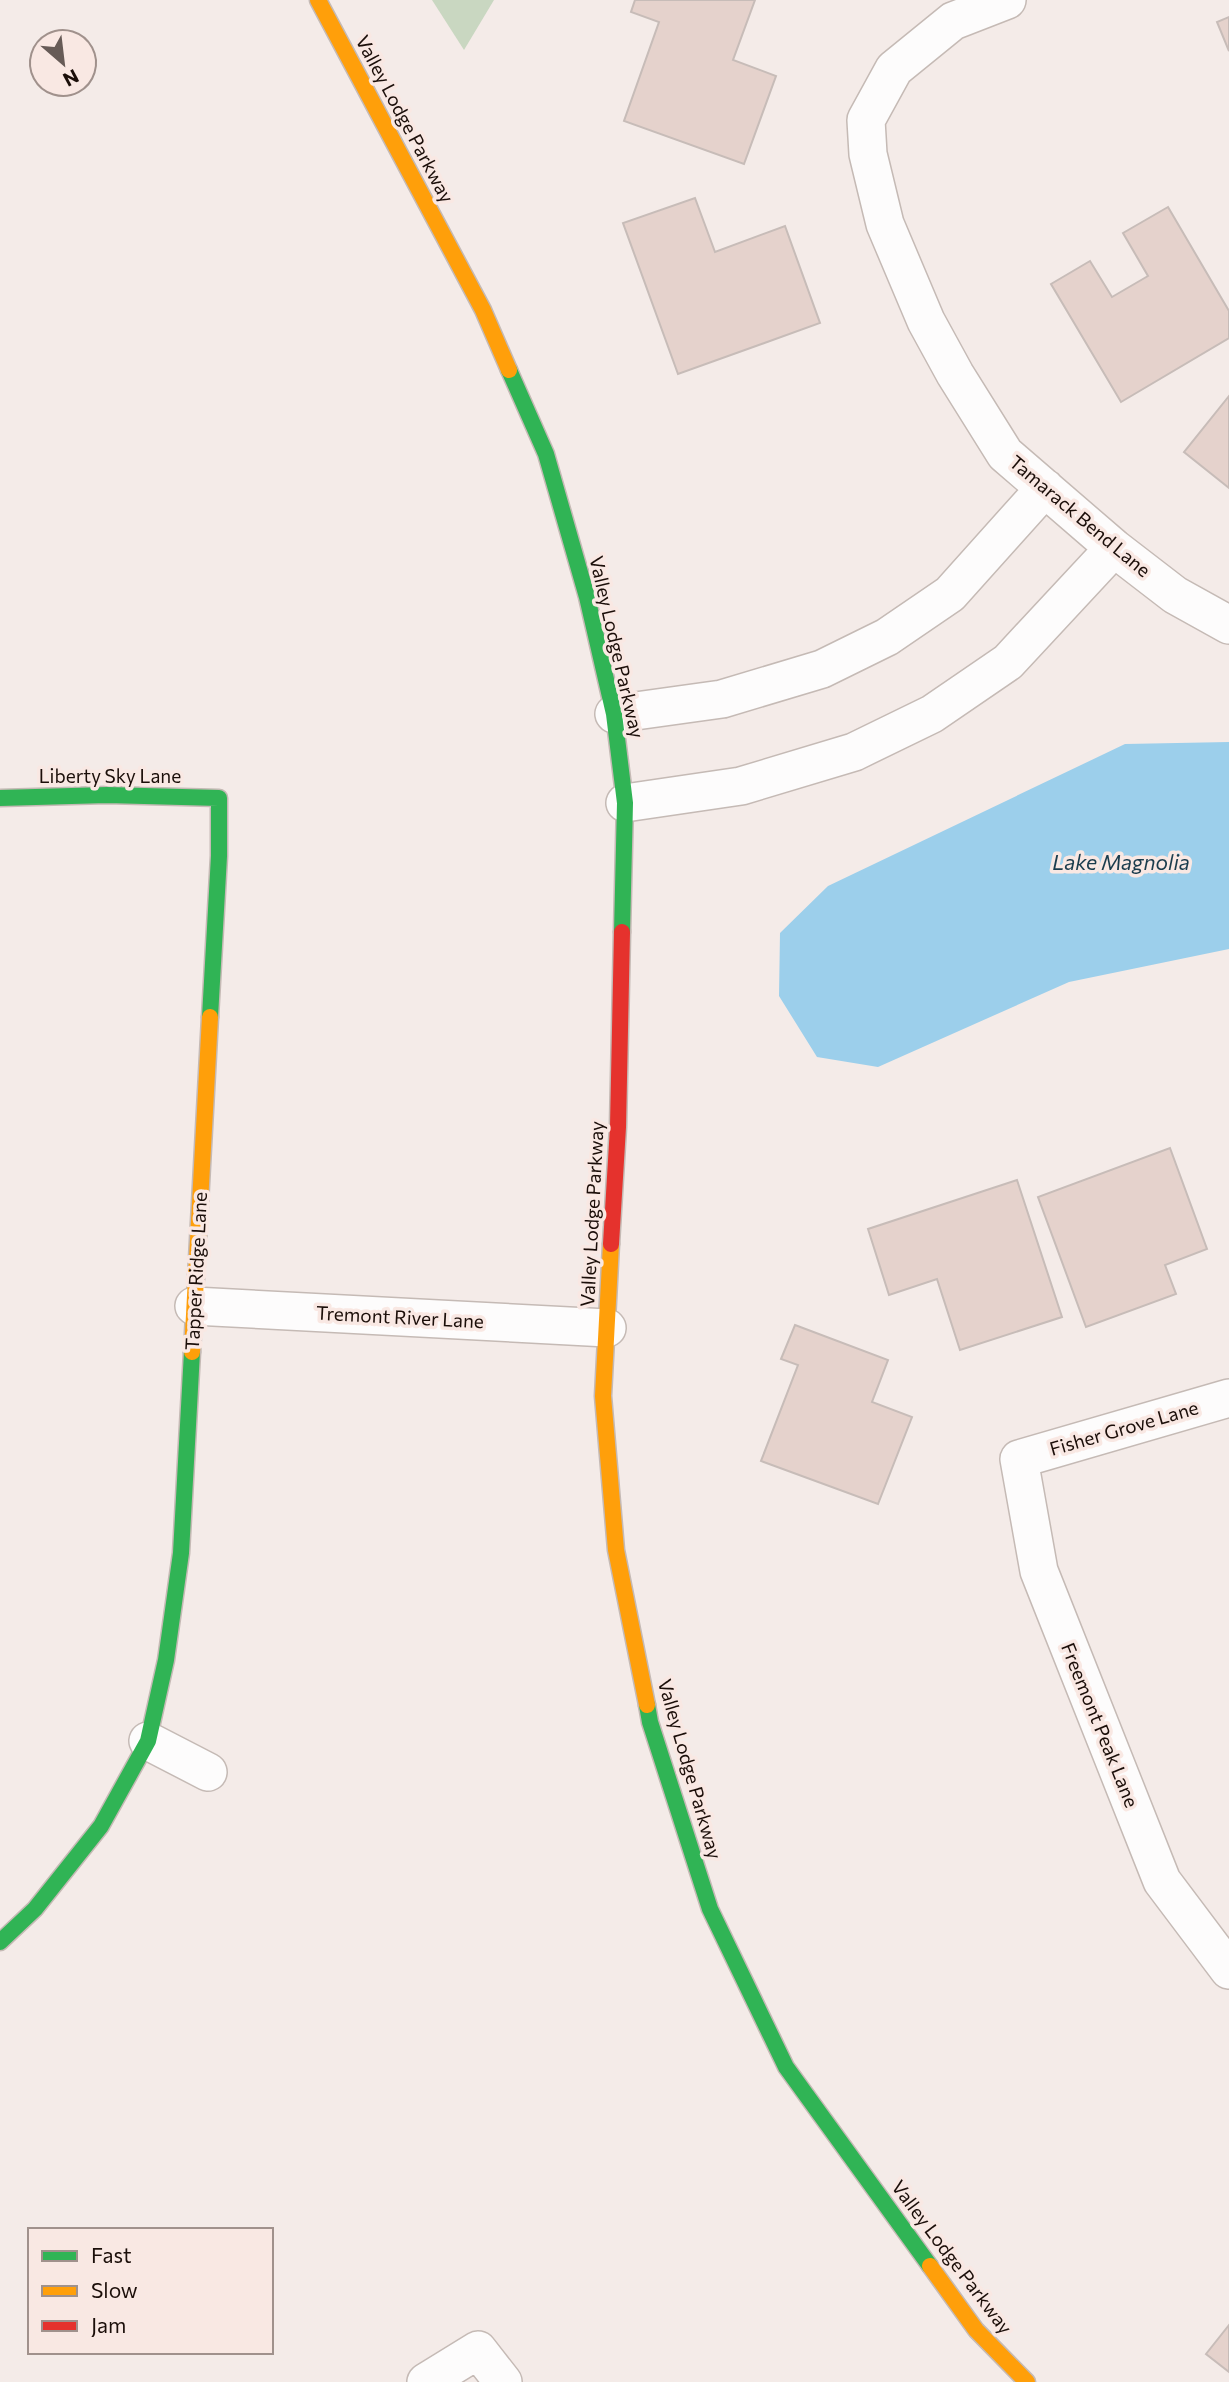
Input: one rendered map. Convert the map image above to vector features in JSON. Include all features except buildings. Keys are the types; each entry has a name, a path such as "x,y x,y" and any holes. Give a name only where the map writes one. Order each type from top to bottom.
{"street":[{"name":"Valley Lodge Parkway","path":"318,0 483,310 546,454 587,597 614,713 625,803 618,1127 603,1395 616,1550 650,1721 710,1909 786,2067 975,2330 1027,2382"},
{"name":"Tamarack Bend Lane","path":"1007,0 953,22 894,69 866,120 868,154 885,224 912,291 955,374 1005,453 1114,548 1175,596 1229,625"},
{"path":"614,713 722,699 822,669 887,637 950,594 1045,488"},
{"path":"625,803 741,786 854,752 932,713 1008,662 1114,548"},
{"name":"Liberty Sky Lane","path":"0,798 107,794 219,798"},
{"name":"Tapper Ridge Lane","path":"0,1942 35,1909 101,1826 148,1741 166,1661 181,1553 219,856 219,798"},
{"name":"Tremont River Lane","path":"194,1306 607,1328"},
{"name":"Fisher Grove Lane","path":"1019,1459 1229,1398"},
{"name":"Freemont Peak Lane","path":"1019,1459 1039,1571 1162,1881 1229,1970"},
{"path":"148,1741 208,1772"},
{"path":"426,2382 478,2350 503,2382"}],"green space":[{"path":"432,0 494,0 464,50"}],"water":[{"name":"Lake Magnolia","path":"1229,742 1229,949 1069,982 878,1067 817,1057 779,996 780,933 828,886 1125,744"}],"traffic: fast":[{"path":"509,370 546,454 587,597 614,714 625,803 622,932"},
{"path":"0,798 107,795 219,798 219,856 210,1017"},
{"path":"0,1942 35,1909 101,1826 148,1741 166,1660 181,1553 192,1352"},
{"path":"647,1705 650,1722 710,1909 786,2067 930,2266"}],"traffic: slow":[{"path":"318,0 483,310 509,370"},
{"path":"192,1352 210,1017"},
{"path":"611,1244 603,1396 616,1550 647,1705"},
{"path":"930,2266 976,2330 1027,2382"}],"traffic: jam":[{"path":"611,1244 618,1127 622,932"}]}
